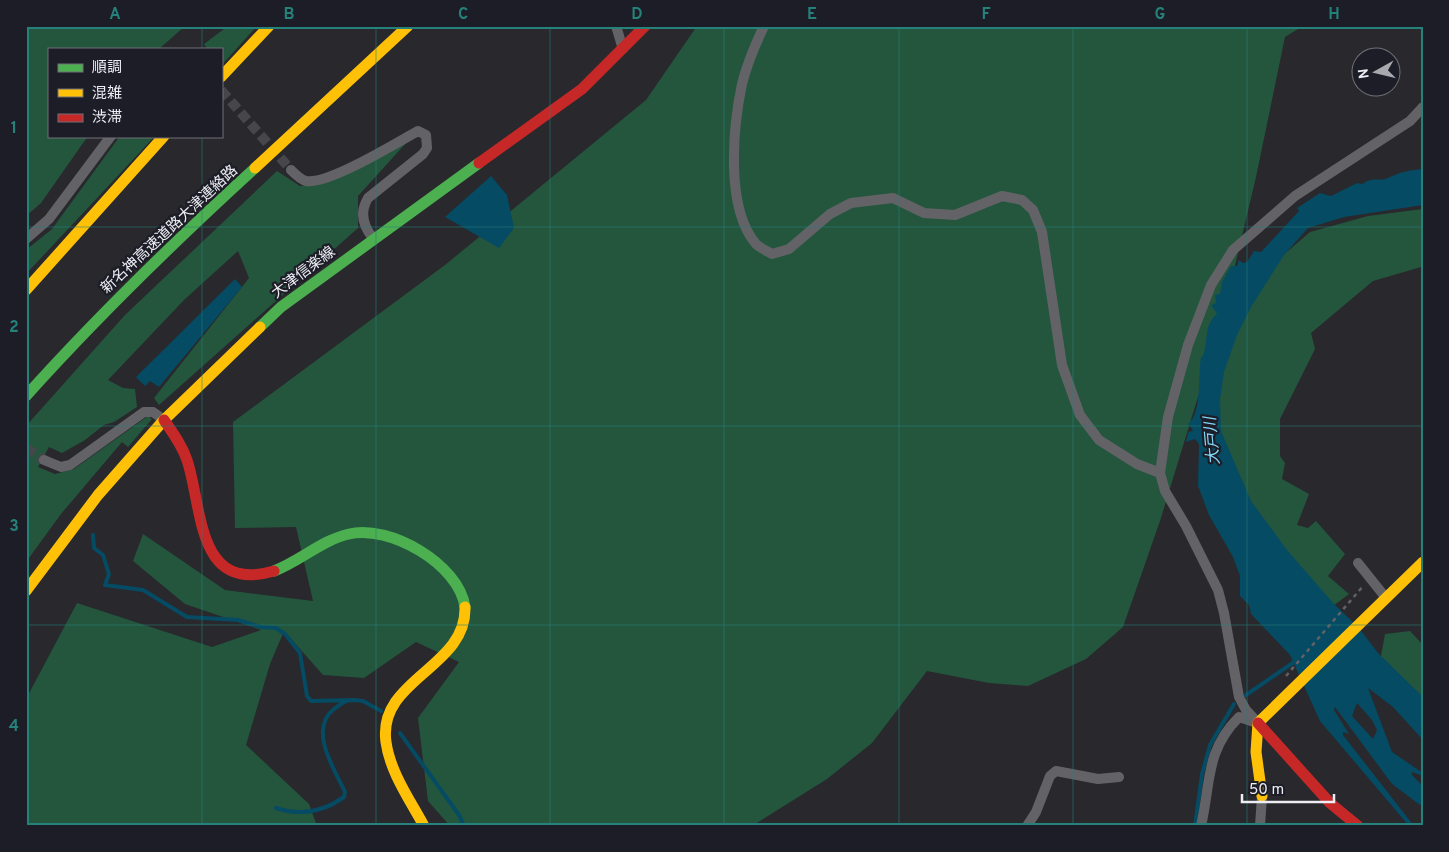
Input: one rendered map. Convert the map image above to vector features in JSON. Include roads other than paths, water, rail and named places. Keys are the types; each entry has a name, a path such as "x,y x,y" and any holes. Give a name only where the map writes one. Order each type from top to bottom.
{"main road":[{"path":"222,76 269,26"},
{"name":"新名神高速道路大津連絡路","path":"26,396 88,326 170,246 408,26"},
{"name":"大津信楽線","path":"26,591 98,495 164,420 281,307 373,238 582,89 645,26"},
{"path":"26,290 162,138"},
{"path":"164,420 187,458 204,536 214,556 227,568 240,573 267,574 281,569 330,541 364,531 380,533 399,540 437,563 452,578 465,605 460,636 443,658 401,692 390,707 385,722 388,750 424,826"},
{"path":"1262,796 1256,752 1258,723 1423,562"},
{"path":"1258,723 1330,803 1358,826"}],"street":[{"path":"616,26 623,49"},
{"path":"764,26 742,83 735,152 740,212 744,226 757,246 772,254 789,249 830,214 851,203 893,198 924,213 955,215 1002,196 1022,200 1033,210 1042,232 1062,365 1080,415 1099,440 1137,464 1160,473"},
{"path":"1258,723 1246,710 1239,698 1218,590 1186,526 1165,491 1160,473 1168,417 1188,345 1210,285 1232,250 1294,196 1410,121 1423,107"},
{"path":"290,170 304,181 315,181 350,167 418,131 426,136 427,148 423,154 368,198 362,207 365,227 373,238"},
{"path":"26,239 49,220 110,138"},
{"path":"44,460 60,467 70,465 144,412 153,412 164,420"},
{"path":"1358,563 1386,598"},
{"path":"1201,826 1210,769 1215,749 1223,734 1239,717 1258,723"},
{"path":"1027,826 1036,812 1050,776 1056,771 1098,779 1119,776"},
{"path":"1260,826 1262,796"}],"water":[{"name":"大戸川","path":"1423,169 1423,205 1344,217 1308,228 1284,255 1251,307 1237,335 1224,372 1220,399 1221,431 1251,501 1287,550 1334,604 1359,628 1378,653 1423,697 1423,740 1393,707 1368,688 1392,752 1423,773 1423,776 1412,772 1412,775 1423,786 1423,804 1420,805 1392,784 1335,707 1334,710 1349,734 1343,732 1343,735 1414,826 1409,826 1320,721 1290,655 1251,614 1249,605 1240,596 1240,576 1233,557 1209,515 1198,486 1199,444 1195,439 1186,442 1188,433 1193,430 1188,424 1196,412 1201,357 1205,350 1208,328 1217,314 1211,305 1216,303 1215,295 1220,294 1222,282 1231,266 1237,266 1239,260 1243,263 1247,262 1254,251 1261,252 1299,211 1297,208 1320,193 1331,196 1357,183 1362,184 1370,180 1385,179 1401,173","holes":["1357,703 1372,720 1377,730 1373,739 1352,716"]},
{"path":"491,176 507,195 514,228 499,248 445,217"},
{"path":"235,279 242,287 159,387 150,381 145,386 136,377"}],"waterway":[{"path":"93,535 94,548 103,555 109,574 105,585 143,590 187,617 238,620 261,627 276,628 285,634 300,653 307,696 311,701 363,701 381,711"},
{"path":"1246,695 1297,660"},
{"path":"276,808 294,812 311,811 328,806 344,797 345,792 326,749 323,727 327,717 334,709 347,701"},
{"path":"1195,826 1202,774 1210,745 1234,704"},
{"path":"400,733 459,815 464,826"}],"tunnel":[{"path":"222,91 291,170"},
{"path":"26,448 44,460"}]}
